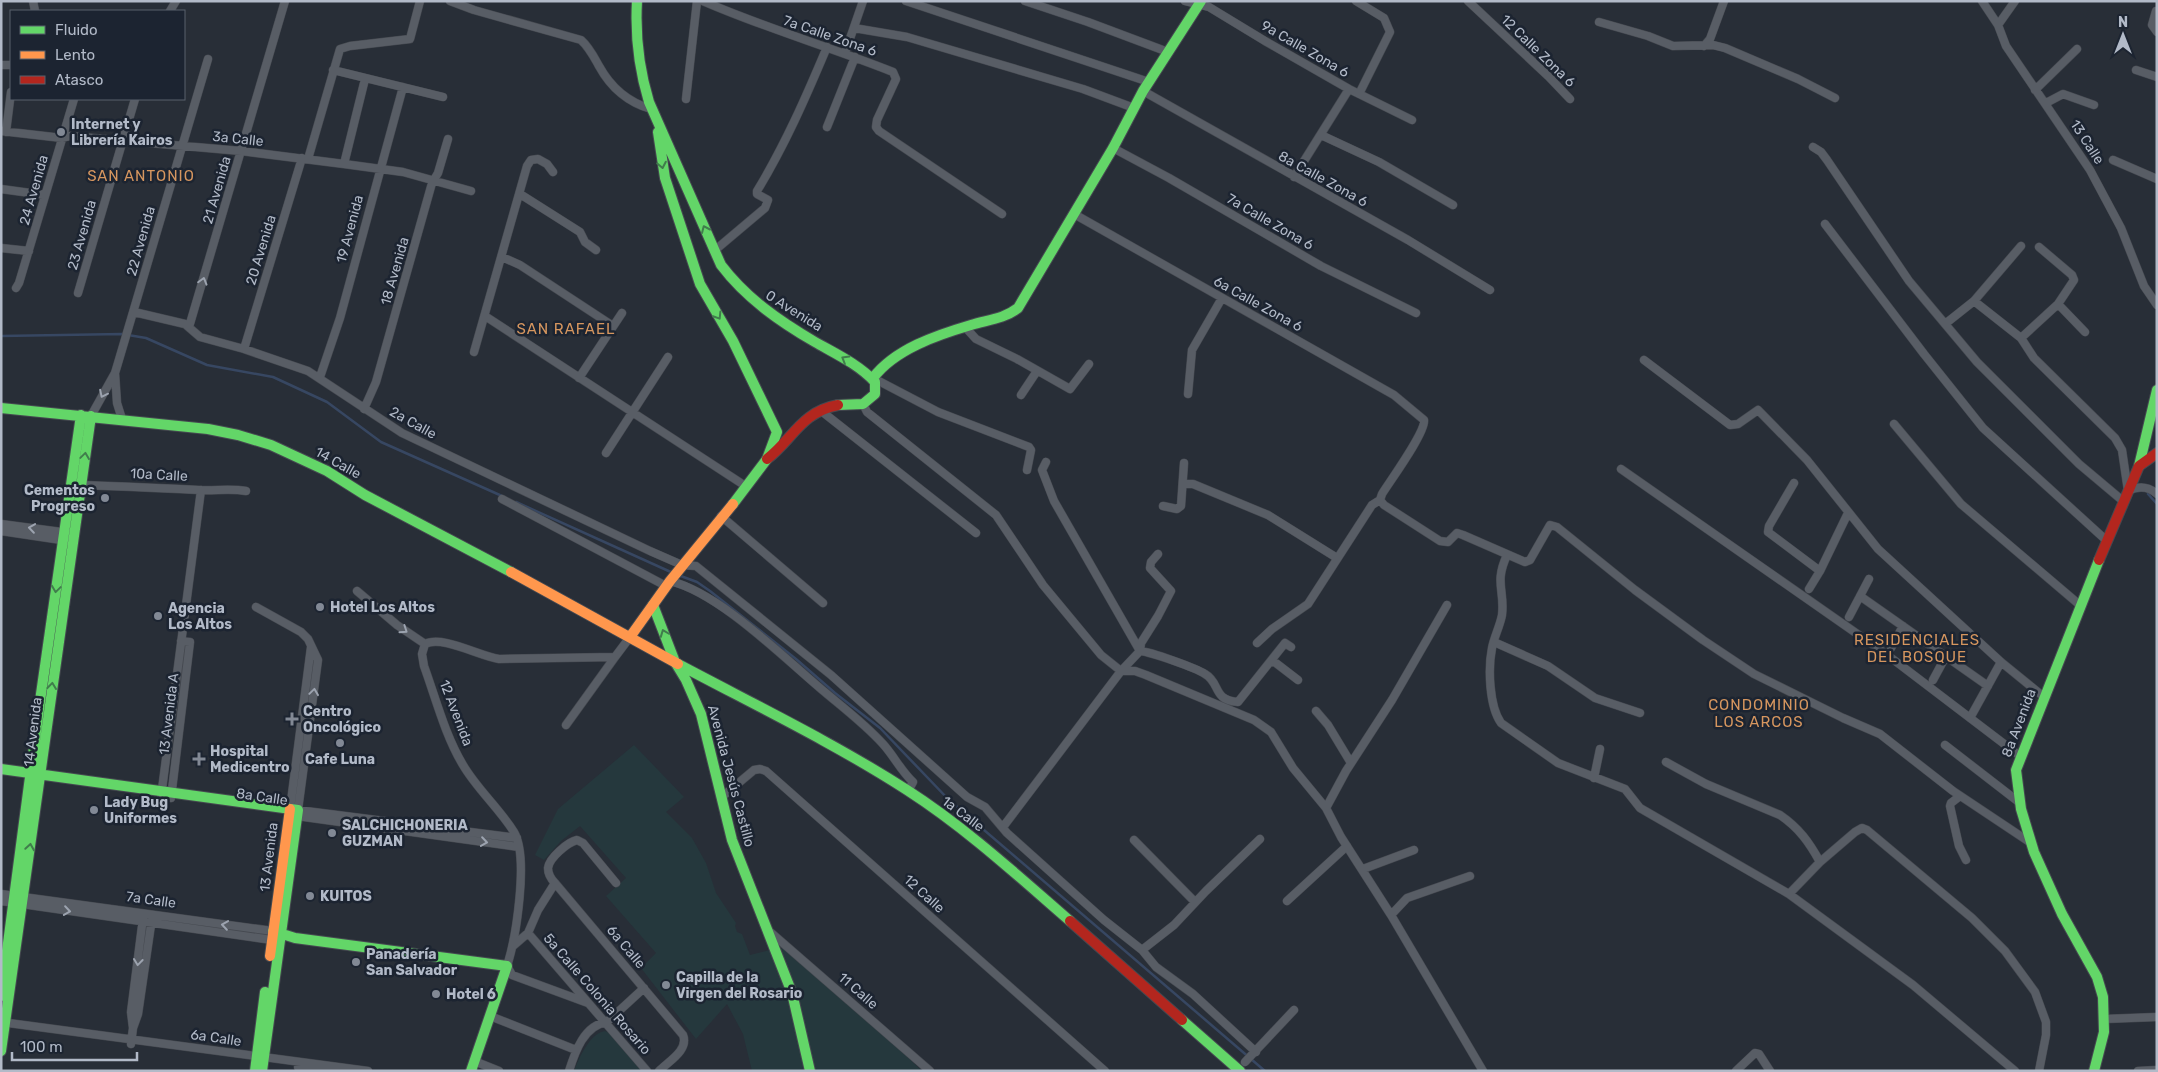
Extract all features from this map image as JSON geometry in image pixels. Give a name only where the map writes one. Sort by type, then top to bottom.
[{"type":"street","name":"21 Avenida","points":[[189,328],[286,1]]},
{"type":"street","name":"20 Avenida","points":[[244,349],[338,52],[341,48],[410,39],[420,1]]},
{"type":"street","points":[[450,1],[474,10],[581,40],[589,49],[603,73],[622,95],[652,113]]},
{"type":"street","name":"0 Avenida","points":[[638,1],[637,54],[652,113],[664,178],[698,280],[733,341],[776,427],[777,436],[767,459],[747,487],[681,566]]},
{"type":"street","points":[[686,99],[697,1]]},
{"type":"street","name":"7a Calle Zona 6","points":[[703,1],[744,19],[845,53],[896,75],[876,127],[881,133],[1002,214]]},
{"type":"street","points":[[845,53],[862,1]]},
{"type":"street","points":[[906,1],[1149,82]]},
{"type":"street","points":[[1025,1],[1097,25],[1168,52]]},
{"type":"street","name":"9a Calle Zona 6","points":[[1185,1],[1209,7],[1265,42],[1412,120]]},
{"type":"street","points":[[1356,1],[1384,18],[1390,32],[1360,94]]},
{"type":"street","name":"12 Calle Zona 6","points":[[1468,1],[1570,99]]},
{"type":"street","points":[[1704,46],[1710,39],[1724,1]]},
{"type":"street","name":"13 Calle","points":[[1982,1],[1998,26],[2006,46],[2090,170],[2121,228],[2144,286],[2157,305]]},
{"type":"street","points":[[1998,26],[2015,1]]},
{"type":"street","points":[[873,378],[879,369],[897,357],[935,338],[1014,312],[1022,302],[1113,148],[1149,82],[1199,4]]},
{"type":"street","points":[[2156,11],[2152,25],[2157,32]]},
{"type":"street","points":[[1599,22],[1648,36],[1673,46],[1725,48],[1798,79],[1835,98]]},
{"type":"street","points":[[854,28],[907,37],[1074,86],[1134,108]]},
{"type":"street","points":[[714,252],[765,208],[768,200],[756,193],[801,109],[827,47]]},
{"type":"street","points":[[2035,90],[2076,49]]},
{"type":"street","points":[[827,127],[855,57]]},
{"type":"street","name":"22 Avenida","points":[[86,416],[115,373],[208,59]]},
{"type":"street","points":[[333,70],[443,97]]},
{"type":"street","points":[[2136,70],[2157,77]]},
{"type":"street","points":[[344,164],[366,79]]},
{"type":"street","name":"19 Avenida","points":[[320,377],[340,318],[403,87]]},
{"type":"street","points":[[1294,177],[1349,88]]},
{"type":"street","name":"8a Calle Zona 6","points":[[1144,91],[1408,240],[1490,290]]},
{"type":"street","points":[[2046,103],[2063,94],[2094,105]]},
{"type":"street","points":[[4,132],[10,98]]},
{"type":"street","name":"24 Avenida","points":[[16,288],[29,251],[74,100]]},
{"type":"street","name":"23 Avenida","points":[[78,292],[134,100]]},
{"type":"street","name":"0 Avenida","points":[[652,113],[714,252],[731,280],[754,302],[864,370],[873,378]]},
{"type":"street","name":"3a Calle","points":[[4,132],[62,138],[70,136],[123,140],[305,158],[403,172],[470,191]]},
{"type":"street","points":[[1321,135],[1379,162],[1453,205]]},
{"type":"street","name":"18 Avenida","points":[[364,409],[376,382],[433,181],[438,173],[448,139]]},
{"type":"street","points":[[1813,147],[1828,160],[1909,281],[1977,362],[2079,464],[2125,496]]},
{"type":"street","name":"7a Calle Zona 6","points":[[1113,148],[1169,178],[1321,266],[1416,313]]},
{"type":"street","points":[[474,352],[527,166],[531,160],[540,160],[547,164],[553,172]]},
{"type":"street","points":[[2113,160],[2157,179]]},
{"type":"street","points":[[1,189],[46,195]]},
{"type":"street","points":[[520,194],[580,232],[585,242],[596,250]]},
{"type":"street","name":"6a Calle Zona 6","points":[[1074,214],[1394,395],[1420,416],[1424,422],[1417,440],[1380,500]]},
{"type":"street","points":[[1826,224],[1924,354],[1983,428],[2107,541]]},
{"type":"street","points":[[1945,324],[1974,301],[2021,246]]},
{"type":"street","points":[[2021,338],[2058,304],[2072,285],[2074,278],[2039,247]]},
{"type":"street","points":[[1,248],[29,251]]},
{"type":"street","points":[[502,257],[520,265],[613,326]]},
{"type":"street","points":[[1188,394],[1192,350],[1222,298]]},
{"type":"street","points":[[1974,301],[2021,338],[2041,365],[2115,438],[2122,450],[2125,496]]},
{"type":"street","points":[[2058,304],[2085,332]]},
{"type":"street","points":[[579,378],[622,313]]},
{"type":"street","name":"2a Calle","points":[[133,316],[185,324],[200,337],[244,349],[320,377],[364,409],[402,433],[523,489],[681,566],[696,566],[802,651],[892,728],[967,797],[985,807],[1007,833],[1104,920],[1142,950],[1156,967],[1198,998],[1254,1054]]},
{"type":"street","points":[[485,316],[747,487]]},
{"type":"street","points":[[965,327],[976,339],[1070,389],[1089,364]]},
{"type":"street","points":[[606,453],[668,357]]},
{"type":"street","points":[[1644,360],[1730,425],[1738,424],[1758,410],[1807,460],[1878,549],[2001,662],[2044,697]]},
{"type":"street","points":[[1021,396],[1037,371]]},
{"type":"street","name":"22 Avenida","points":[[115,373],[117,403],[122,420]]},
{"type":"street","points":[[873,378],[876,386],[875,394],[872,399],[863,404],[873,417],[996,515],[1046,589],[1100,655],[1121,671],[1139,673],[1261,724],[1271,732],[1293,768],[1326,808],[1347,846],[1391,915],[1484,1071]]},
{"type":"street","points":[[873,378],[938,412],[1029,447],[1031,450],[1027,470]]},
{"type":"street","name":"8a Avenida","points":[[2094,1071],[2104,1030],[2105,1006],[2096,976],[2051,894],[2031,842],[2016,781],[2020,756],[2125,496],[2139,466],[2157,390]]},
{"type":"street","name":"0 Avenida","points":[[767,459],[778,450],[806,418],[820,410],[842,405],[863,404]]},
{"type":"street","name":"14 Calle","points":[[1,408],[208,429],[256,440],[285,451],[340,478],[365,495],[630,637]]},
{"type":"street","points":[[820,410],[976,533]]},
{"type":"street","name":"14 Avenida","points":[[1,1051],[18,900],[68,537],[70,485],[86,416]]},
{"type":"street","name":"14 Avenida","points":[[68,537],[81,485],[86,416]]},
{"type":"street","points":[[1894,424],[1961,504],[2081,606]]},
{"type":"street","points":[[2139,466],[2157,453]]},
{"type":"street","points":[[1046,462],[1042,470],[1054,501],[1140,651],[1204,673],[1213,681],[1218,694],[1237,702],[1241,701],[1285,643],[1290,647]]},
{"type":"street","points":[[1164,506],[1179,508],[1182,500],[1184,463]]},
{"type":"street","points":[[1621,469],[1886,654],[2020,756]]},
{"type":"street","points":[[1794,483],[1769,526],[1768,532],[1820,570]]},
{"type":"street","points":[[1183,484],[1194,484],[1268,515],[1337,558]]},
{"type":"street","name":"10a Calle","points":[[70,485],[173,487],[201,490],[227,489],[246,492]]},
{"type":"street","points":[[2125,496],[2135,487],[2144,487],[2157,494]]},
{"type":"street","name":"13 Avenida A","points":[[166,795],[190,642],[181,641],[201,490]]},
{"type":"street","points":[[502,499],[669,582],[694,589],[720,606],[774,648],[884,745],[904,773],[913,782],[908,791]]},
{"type":"street","points":[[1257,643],[1272,629],[1305,606],[1372,505],[1380,500],[1384,505],[1440,541],[1448,542],[1457,533],[1522,562],[1528,561],[1550,525],[1557,526],[1629,585],[1710,645],[1754,674],[1880,734],[1960,796],[2031,842]]},
{"type":"street","points":[[1809,589],[1848,513]]},
{"type":"street","points":[[721,516],[823,603]]},
{"type":"street","points":[[1,524],[68,537]]},
{"type":"street","points":[[1,531],[68,537]]},
{"type":"street","points":[[1002,827],[1121,671],[1140,651],[1141,644],[1170,591],[1150,568],[1149,564],[1158,554]]},
{"type":"street","points":[[1507,555],[1500,577],[1502,613],[1494,642],[1491,683],[1496,714],[1501,723],[1546,756],[1594,778],[1625,789],[1640,808],[1789,894],[1913,985],[2015,1071]]},
{"type":"street","points":[[566,725],[681,566]]},
{"type":"street","points":[[1849,617],[1869,580]]},
{"type":"street","points":[[357,592],[397,625],[425,644],[442,642],[486,657],[499,659],[615,657]]},
{"type":"street","points":[[1860,596],[1988,686]]},
{"type":"street","name":"Avenida Jesús Castillo","points":[[653,605],[675,662],[698,705],[736,850],[769,930],[796,1006],[810,1071]]},
{"type":"street","points":[[1326,808],[1351,762],[1392,700],[1448,605]]},
{"type":"street","points":[[256,607],[295,628],[308,639],[311,647]]},
{"type":"street","points":[[1891,648],[1903,626]]},
{"type":"street","name":"1a Calle","points":[[630,637],[834,747],[908,791],[991,852],[1242,1066]]},
{"type":"street","points":[[1494,642],[1548,666],[1595,698],[1640,713]]},
{"type":"street","name":"12 Avenida","points":[[425,644],[422,654],[424,666],[454,748],[468,773],[517,838],[519,846],[518,913],[513,946],[472,1066]]},
{"type":"street","name":"13 Avenida","points":[[293,812],[318,661],[311,647]]},
{"type":"street","name":"13 Avenida","points":[[259,1063],[293,812],[311,647]]},
{"type":"street","points":[[1932,680],[1946,656]]},
{"type":"street","points":[[1272,660],[1298,680]]},
{"type":"street","points":[[1970,718],[2001,662]]},
{"type":"street","points":[[1316,711],[1328,725],[1351,762]]},
{"type":"street","points":[[1945,745],[2020,803]]},
{"type":"street","points":[[1594,778],[1600,749]]},
{"type":"street","points":[[1666,762],[1706,784],[1780,815],[1791,822],[1804,834],[1820,862]]},
{"type":"street","name":"8a Calle","points":[[1,769],[36,777],[293,812],[519,846]]},
{"type":"street","name":"12 Calle","points":[[723,796],[754,770],[766,771],[1105,1071]]},
{"type":"street","name":"8a Calle","points":[[1,776],[36,777]]},
{"type":"street","points":[[1960,796],[1950,803],[1950,806],[1959,846],[1966,860]]},
{"type":"street","name":"8a Calle","points":[[293,812],[517,838]]},
{"type":"street","points":[[1789,894],[1820,862],[1862,828],[1868,830],[1972,918],[2005,951],[2035,992],[2046,1022],[2046,1035],[2039,1071]]},
{"type":"street","points":[[1142,950],[1171,928],[1260,839]]},
{"type":"street","name":"6a Calle","points":[[616,883],[583,843],[577,840],[571,842],[551,861],[548,867],[550,878],[680,1032],[685,1044],[659,1071]]},
{"type":"street","points":[[1134,840],[1195,902]]},
{"type":"street","points":[[1287,901],[1347,846]]},
{"type":"street","points":[[1362,869],[1414,850]]},
{"type":"street","points":[[1391,915],[1407,898],[1470,876]]},
{"type":"street","points":[[513,946],[528,933],[538,910],[555,883]]},
{"type":"street","name":"7a Calle","points":[[1,894],[18,900]]},
{"type":"street","name":"14 Avenida","points":[[1,996],[18,900]]},
{"type":"street","name":"7a Calle","points":[[1,901],[18,900],[507,966]]},
{"type":"street","points":[[132,1042],[131,1012],[147,918]]},
{"type":"street","name":"11 Calle","points":[[769,930],[930,1071]]},
{"type":"street","name":"5a Calle Colonia Rosario","points":[[528,933],[648,1071]]},
{"type":"street","points":[[507,966],[512,974],[588,1003]]},
{"type":"street","points":[[569,1071],[576,1050],[591,1028],[600,1023],[607,1022],[644,988]]},
{"type":"street","points":[[1242,1066],[1294,1010]]},
{"type":"street","points":[[490,1016],[576,1050]]},
{"type":"street","points":[[2104,1019],[2157,1017]]},
{"type":"street","name":"6a Calle","points":[[3,1025],[132,1042],[259,1063],[326,1071]]},
{"type":"street","points":[[1736,1071],[1755,1053],[1759,1054],[1770,1071]]},
{"type":"street","name":"6a Calle","points":[[259,1063],[368,1071]]},
{"type":"street","points":[[472,1066],[499,1071]]},
{"type":"street","points":[[2138,1071],[2157,1070]]},
{"type":"green space","points":[[634,745],[684,797],[666,812],[692,838],[706,863],[716,893],[736,923],[737,932],[742,934],[750,955],[781,947],[876,1027],[922,1071],[752,1071],[743,1034],[727,1004],[696,1039],[641,968],[656,953],[606,896],[626,878],[580,826],[561,841],[544,860],[535,855],[558,809]]},
{"type":"green space","points":[[605,1031],[609,1033],[642,1071],[574,1071],[590,1041]]},
{"type":"waterway","points":[[1,336],[122,334],[146,338],[207,365],[273,377],[327,402],[381,442],[502,496]]},
{"type":"waterway","points":[[2148,494],[2157,504]]},
{"type":"waterway","points":[[516,502],[673,573]]},
{"type":"waterway","points":[[678,575],[697,582],[710,591],[880,728],[949,800],[1265,1071]]},
{"type":"traffic: fast","points":[[637,1],[638,52],[649,102],[721,265],[741,288],[764,308],[802,334],[839,355],[875,382],[875,394],[863,404],[838,405]]},
{"type":"traffic: fast","points":[[873,378],[893,359],[918,344],[958,329],[1001,317],[1018,308],[1113,148],[1143,91],[1201,1]]},
{"type":"traffic: fast","points":[[658,132],[665,178],[700,284],[733,341],[777,432],[767,459],[733,504]]},
{"type":"traffic: fast","points":[[2139,466],[2157,390]]},
{"type":"traffic: fast","points":[[1,408],[208,429],[238,435],[271,445],[327,471],[365,495],[511,572]]},
{"type":"traffic: fast","points":[[1,996],[41,694],[81,415]]},
{"type":"traffic: fast","points":[[1,1051],[91,416]]},
{"type":"traffic: fast","points":[[2094,1071],[2104,1032],[2103,997],[2097,977],[2062,914],[2034,852],[2021,809],[2016,770],[2099,560]]},
{"type":"traffic: fast","points":[[653,605],[675,662],[686,680],[701,714],[732,840],[792,993],[810,1071]]},
{"type":"traffic: fast","points":[[678,664],[823,740],[907,790],[971,836],[1070,921]]},
{"type":"traffic: fast","points":[[1,769],[298,810],[262,1071]]},
{"type":"traffic: fast","points":[[273,931],[295,938],[507,966],[471,1071]]},
{"type":"traffic: fast","points":[[255,1071],[265,992]]},
{"type":"traffic: fast","points":[[1182,1020],[1240,1071]]},
{"type":"traffic: slow","points":[[630,637],[670,581],[733,504]]},
{"type":"traffic: slow","points":[[511,572],[678,664]]},
{"type":"traffic: slow","points":[[270,956],[290,809]]},
{"type":"traffic: jam","points":[[767,459],[806,420],[825,409],[838,405]]},
{"type":"traffic: jam","points":[[2099,560],[2139,466],[2157,453]]},
{"type":"traffic: jam","points":[[1070,921],[1182,1020]]},
{"type":"place","name":"Internet y Librería Kairos","points":[[61,132]]},
{"type":"place","name":"Cementos Progreso","points":[[105,498]]},
{"type":"place","name":"Hotel Los Altos","points":[[320,607]]},
{"type":"place","name":"Agencia Los Altos","points":[[158,616]]},
{"type":"place","name":"Centro Oncológico","points":[[292,719]]},
{"type":"place","name":"Cafe Luna","points":[[340,743]]},
{"type":"place","name":"Hospital Medicentro","points":[[199,759]]},
{"type":"place","name":"Lady Bug Uniformes","points":[[94,810]]},
{"type":"place","name":"SALCHICHONERIA GUZMAN","points":[[332,833]]},
{"type":"place","name":"KUITOS","points":[[310,896]]},
{"type":"place","name":"Panadería San Salvador","points":[[356,962]]},
{"type":"place","name":"Capilla de la Virgen del Rosario","points":[[666,985]]},
{"type":"place","name":"Hotel 6","points":[[436,994]]},
{"type":"district","name":"SAN ANTONIO","points":[[141,176]]},
{"type":"district","name":"SAN RAFAEL","points":[[566,329]]},
{"type":"district","name":"RESIDENCIALES DEL BOSQUE","points":[[1917,648]]},
{"type":"district","name":"CONDOMINIO LOS ARCOS","points":[[1759,714]]}]
